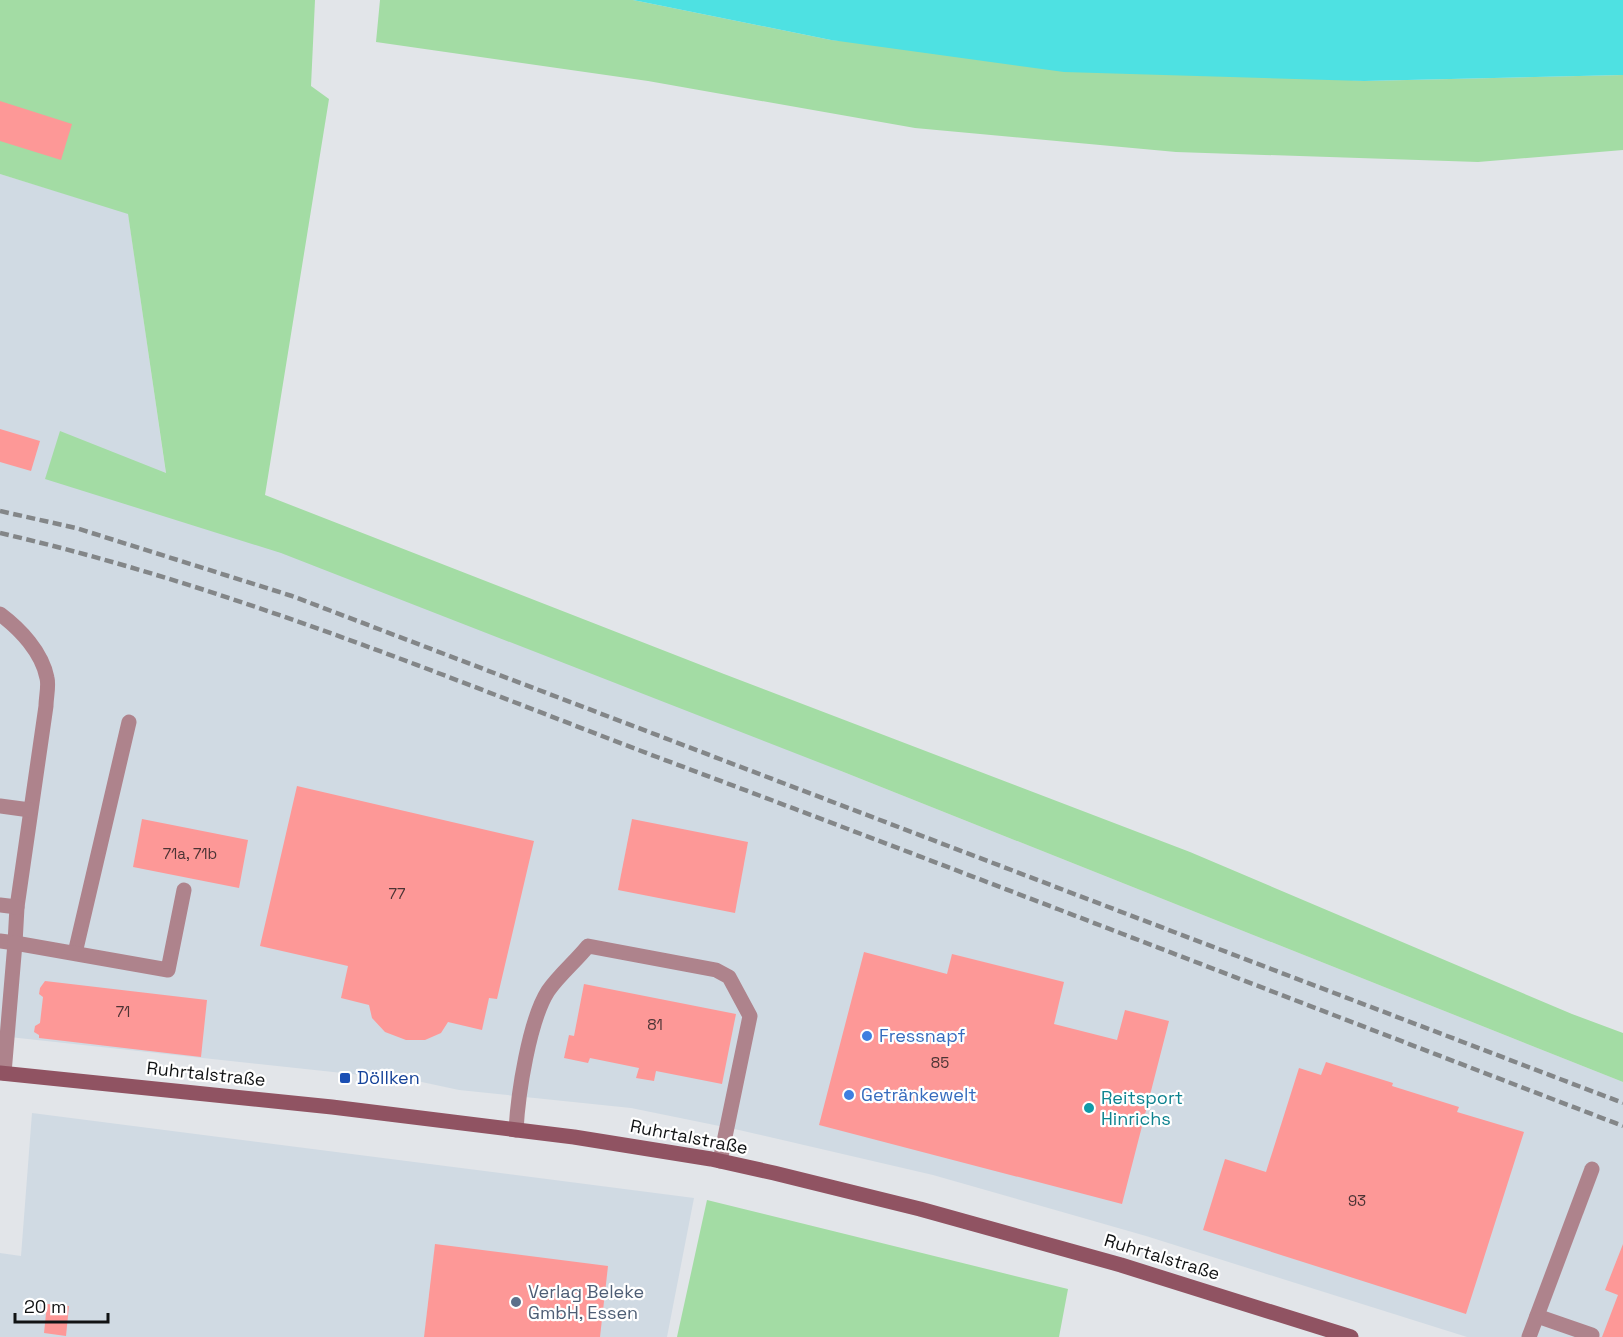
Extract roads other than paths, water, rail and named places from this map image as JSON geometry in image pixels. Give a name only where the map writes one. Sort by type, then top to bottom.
[{"type":"main road","name":"Ruhrtalstraße","points":[[2,1073],[332,1107],[644,1147],[720,1161],[910,1207],[1109,1262],[1352,1337]]},
{"type":"lane","points":[[0,614],[22,633],[36,652],[47,678],[46,706],[16,907],[7,942],[2,1073]]},
{"type":"lane","points":[[75,953],[129,722]]},
{"type":"lane","points":[[0,806],[30,810]]},
{"type":"lane","points":[[7,942],[168,970],[184,890]]},
{"type":"lane","points":[[0,905],[16,907]]},
{"type":"lane","points":[[516,1130],[517,1102],[535,1018],[548,991],[588,946],[716,970],[729,977],[750,1016],[720,1161]]},
{"type":"lane","points":[[1529,1337],[1592,1169]]},
{"type":"lane","points":[[1537,1316],[1593,1335]]},
{"type":"water","points":[[633,0],[1623,0],[1623,75],[1364,81],[1064,72],[831,40]]},
{"type":"railway","points":[[0,511],[76,528],[292,596],[1623,1103]]},
{"type":"railway","points":[[0,533],[168,578],[332,634],[899,848],[1623,1126]]},
{"type":"place","name":"Fressnapf","points":[[867,1036]]},
{"type":"place","name":"Döllken","points":[[345,1078]]},
{"type":"place","name":"Getränkewelt","points":[[849,1095]]},
{"type":"place","name":"Reitsport Hinrichs","points":[[1089,1108]]},
{"type":"place","name":"Verlag Beleke GmbH, Essen","points":[[516,1302]]}]
